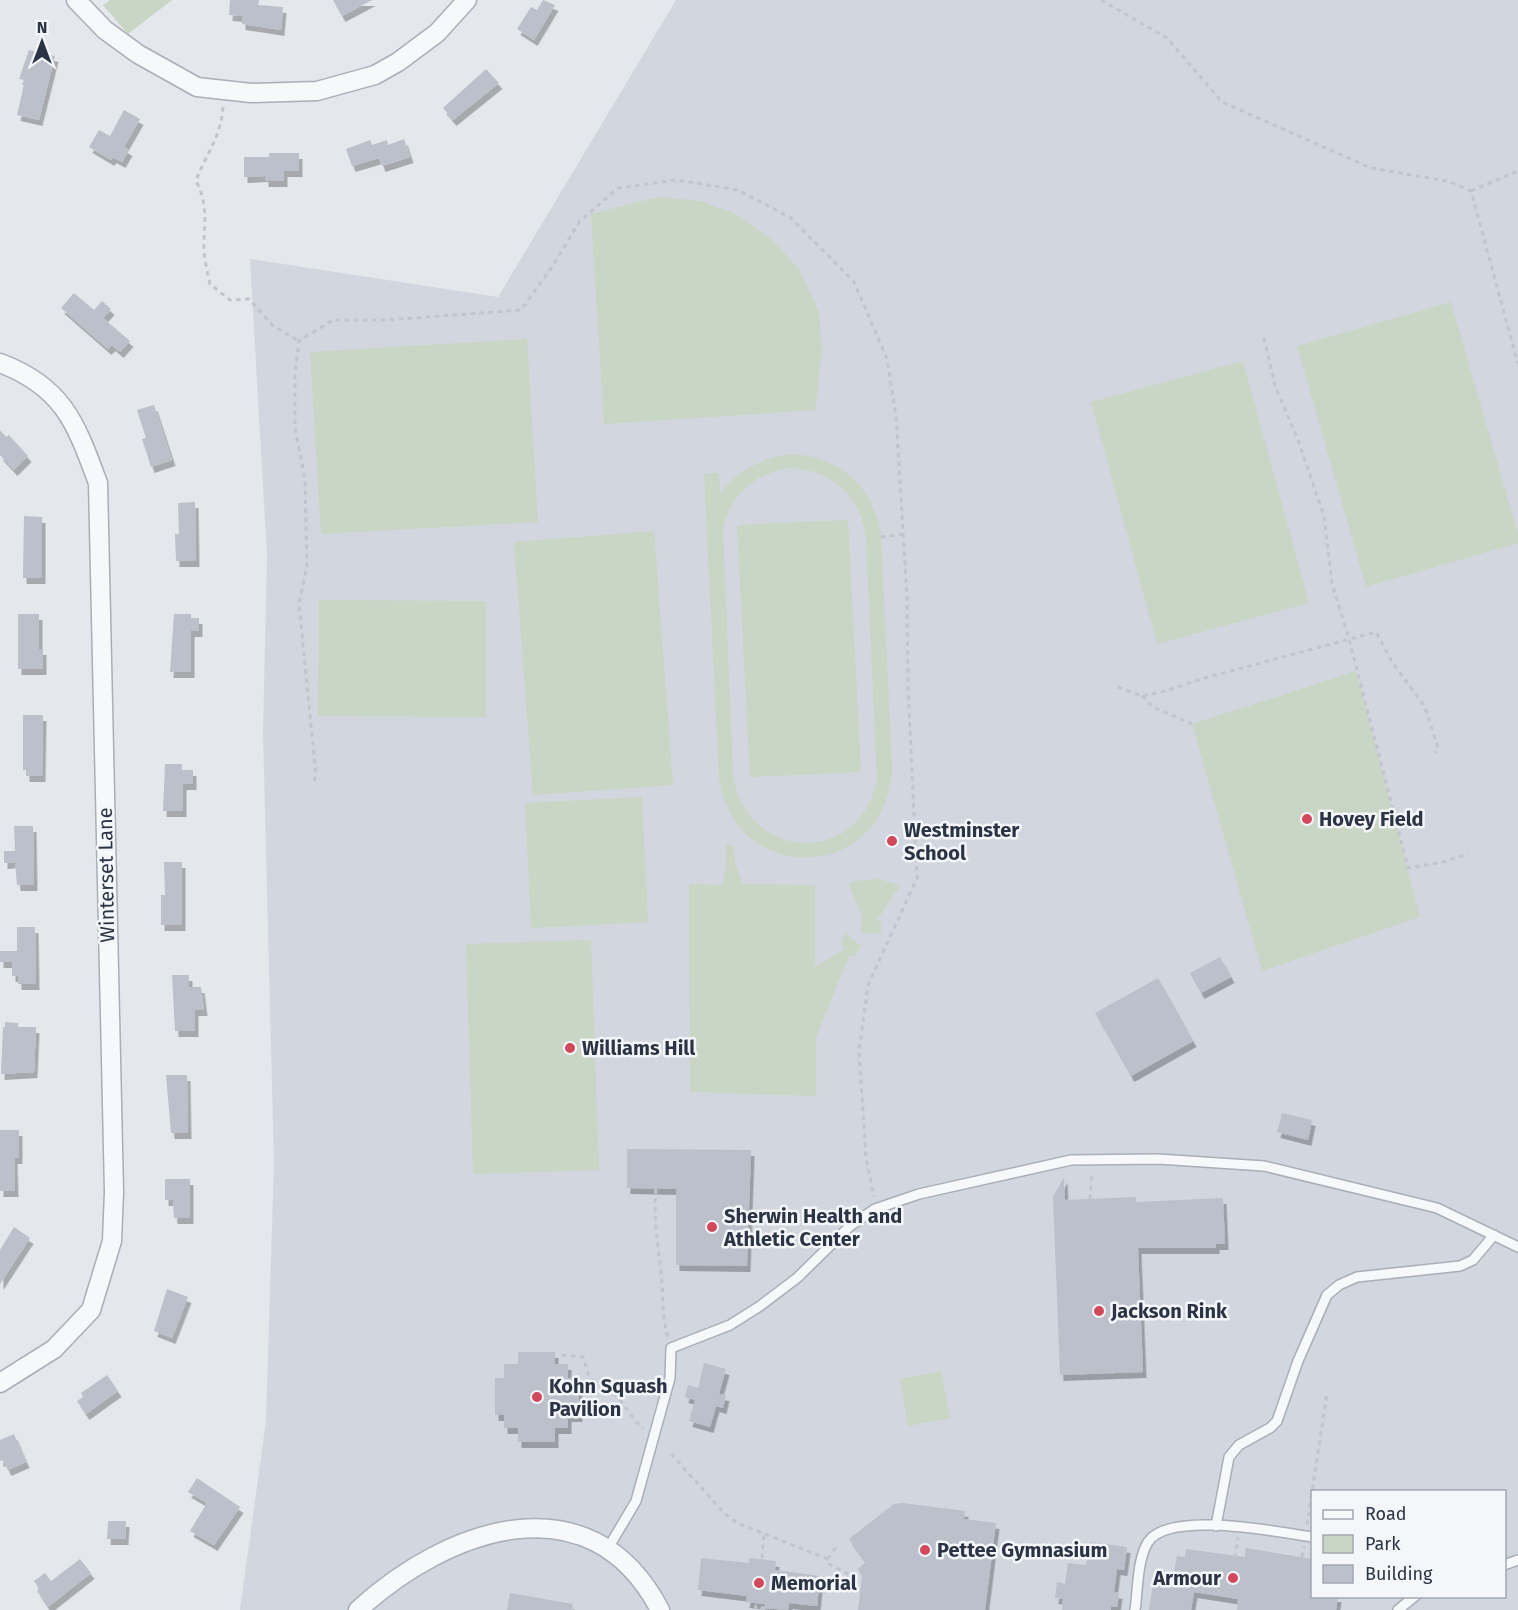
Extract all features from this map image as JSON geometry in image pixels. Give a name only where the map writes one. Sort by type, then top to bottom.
[{"type":"street","points":[[76,0],[105,30],[138,54],[197,87],[251,93],[317,91],[375,75],[398,62],[437,33],[467,0]]},
{"type":"street","name":"Winterset Lane","points":[[0,363],[23,372],[57,399],[77,426],[98,483],[114,1192],[112,1241],[91,1310],[54,1349],[0,1383]]},
{"type":"street","points":[[358,1610],[390,1582],[420,1561],[469,1539],[497,1530],[549,1529],[587,1540],[607,1550],[630,1568],[660,1610]]},
{"type":"lane","points":[[607,1550],[634,1506],[670,1378],[671,1348],[730,1325],[797,1278],[850,1226],[878,1208],[919,1194],[994,1176],[1091,1158],[1158,1159],[1264,1166],[1437,1208],[1518,1247]]},
{"type":"lane","points":[[1216,1526],[1229,1457],[1235,1448],[1270,1428],[1280,1417],[1298,1361],[1329,1292],[1345,1281],[1357,1277],[1460,1266],[1473,1260],[1494,1235]]},
{"type":"lane","points":[[1135,1610],[1143,1556],[1153,1536],[1164,1528],[1216,1526],[1309,1536]]},
{"type":"lane","points":[[1398,1610],[1413,1598]]},
{"type":"path","points":[[1101,0],[1167,38],[1222,102],[1371,168],[1447,181],[1471,191],[1518,171]]},
{"type":"path","points":[[223,90],[217,140],[203,163],[196,181],[204,196],[206,227],[204,242],[210,284],[230,300],[249,299],[273,326],[299,341]]},
{"type":"path","points":[[299,341],[333,320],[386,320],[521,310],[550,270],[580,221],[618,188],[677,180],[738,190],[791,218],[854,282],[887,359],[896,416],[917,879],[868,985],[859,1051],[866,1158],[878,1208]]},
{"type":"path","points":[[1471,191],[1518,364]]},
{"type":"path","points":[[1264,338],[1275,386],[1298,440],[1324,516],[1332,584],[1349,639],[1408,868],[1443,862],[1468,854]]},
{"type":"path","points":[[299,341],[295,373],[295,427],[305,480],[307,566],[299,604],[314,781]]},
{"type":"path","points":[[881,537],[903,534]]},
{"type":"path","points":[[1142,696],[1376,632],[1392,662],[1425,707],[1438,748],[1435,753]]},
{"type":"path","points":[[1118,687],[1142,696],[1154,707],[1192,724]]},
{"type":"path","points":[[1090,1199],[1091,1158]]},
{"type":"path","points":[[656,1189],[654,1217],[661,1274],[661,1313],[671,1348]]},
{"type":"path","points":[[561,1355],[582,1357],[590,1378],[607,1386],[623,1401],[632,1418],[653,1439]]},
{"type":"path","points":[[1314,1490],[1326,1393]]},
{"type":"path","points":[[671,1454],[725,1514],[744,1526],[828,1558]]},
{"type":"path","points":[[1309,1536],[1311,1519]]},
{"type":"path","points":[[762,1558],[764,1534]]},
{"type":"path","points":[[1235,1558],[1238,1536]]},
{"type":"path","points":[[1294,1543],[1304,1544],[1302,1557]]},
{"type":"path","points":[[838,1544],[828,1558],[829,1564],[850,1575]]},
{"type":"path","points":[[756,1610],[756,1606],[770,1610]]},
{"type":"shaded area","name":"Westminster School","points":[[676,0],[1518,0],[1518,1610],[240,1610],[266,1421],[274,1163],[263,733],[267,555],[250,259],[498,297]]},
{"type":"green space","points":[[110,0],[172,0],[128,34],[103,5]]},
{"type":"green space","points":[[658,197],[700,201],[736,214],[772,240],[799,269],[819,312],[822,351],[815,410],[604,424],[591,214]]},
{"type":"green space","points":[[1451,302],[1518,534],[1518,543],[1366,587],[1297,346]]},
{"type":"green space","points":[[527,339],[538,522],[321,534],[310,352]]},
{"type":"green space","points":[[1243,361],[1309,603],[1157,644],[1091,402]]},
{"type":"green space","points":[[790,454],[824,461],[839,468],[852,478],[863,489],[871,503],[881,537],[892,766],[885,804],[866,832],[841,850],[811,857],[780,854],[752,840],[731,814],[719,777],[704,474],[719,473],[720,494],[734,478],[751,466]],"holes":[[[790,468],[819,474],[842,488],[858,509],[863,522],[866,537],[877,779],[867,808],[850,828],[828,840],[804,843],[780,838],[759,825],[742,804],[733,775],[723,529],[732,505],[746,487],[777,471]]]},
{"type":"green space","points":[[848,520],[861,772],[750,777],[737,525]]},
{"type":"green space","points":[[654,531],[673,785],[533,795],[514,542]]},
{"type":"green space","points":[[319,600],[486,601],[486,717],[318,716]]},
{"type":"green space","name":"Hovey Field","points":[[1356,671],[1420,917],[1262,971],[1192,724]]},
{"type":"green space","points":[[642,797],[648,922],[531,928],[525,803]]},
{"type":"green space","points":[[726,845],[733,845],[735,864],[743,884],[815,885],[815,967],[845,949],[841,942],[845,933],[861,946],[855,956],[849,956],[816,1037],[816,1096],[690,1092],[689,884],[722,885],[726,867]]},
{"type":"green space","points":[[880,879],[900,886],[877,920],[881,923],[881,933],[861,933],[862,916],[849,884],[856,881]]},
{"type":"green space","points":[[591,940],[599,1170],[473,1174],[466,944]]},
{"type":"green space","points":[[941,1371],[950,1418],[908,1426],[900,1379]]},
{"type":"building","points":[[230,0],[259,0],[258,5],[283,7],[281,30],[242,24],[242,16],[229,15]]},
{"type":"building","points":[[333,0],[372,0],[342,16]]},
{"type":"building","points":[[543,0],[555,5],[534,40],[517,29],[531,7],[537,10]]},
{"type":"building","points":[[29,50],[55,56],[39,120],[17,115],[25,80],[19,79]]},
{"type":"building","points":[[486,69],[499,83],[453,120],[443,108]]},
{"type":"building","points":[[124,110],[140,119],[124,147],[129,150],[122,162],[113,157],[111,160],[89,147],[99,130],[110,136]]},
{"type":"building","points":[[404,139],[410,157],[382,166],[379,158],[352,166],[346,149],[370,140],[372,145],[387,140],[388,145]]},
{"type":"building","points":[[269,153],[299,153],[299,171],[284,171],[284,181],[265,181],[265,176],[244,177],[244,157],[269,157]]},
{"type":"building","points":[[74,293],[94,310],[102,301],[111,309],[103,318],[130,341],[120,352],[112,345],[108,349],[61,308]]},
{"type":"building","points":[[154,405],[172,460],[151,467],[142,439],[146,438],[137,410]]},
{"type":"building","points":[[0,430],[6,437],[9,435],[28,456],[14,470],[0,455]]},
{"type":"building","points":[[195,502],[196,561],[176,561],[175,534],[179,534],[178,503]]},
{"type":"building","points":[[24,516],[42,517],[42,578],[23,578]]},
{"type":"building","points":[[18,614],[39,614],[39,649],[43,649],[43,669],[18,669]]},
{"type":"building","points":[[174,614],[191,614],[191,618],[199,618],[199,631],[191,631],[191,672],[170,672]]},
{"type":"building","points":[[23,715],[43,715],[42,776],[26,776],[26,770],[23,770]]},
{"type":"building","points":[[165,764],[182,764],[182,770],[193,770],[193,784],[183,784],[183,811],[163,811]]},
{"type":"building","points":[[14,826],[33,826],[34,885],[17,885],[15,862],[4,863],[4,851],[15,851]]},
{"type":"building","points":[[164,862],[182,862],[182,925],[161,925],[161,895],[165,895]]},
{"type":"building","points":[[17,927],[35,927],[36,984],[18,984],[18,976],[12,976],[12,962],[0,962],[0,951],[17,951]]},
{"type":"building","points":[[1220,957],[1231,977],[1201,993],[1190,973]]},
{"type":"building","points":[[172,975],[189,975],[189,987],[201,987],[204,1010],[195,1010],[195,1031],[175,1031]]},
{"type":"building","points":[[1158,978],[1193,1041],[1131,1076],[1095,1013]]},
{"type":"building","points":[[5,1022],[18,1023],[18,1027],[36,1027],[34,1072],[1,1074]]},
{"type":"building","points":[[166,1075],[187,1075],[188,1133],[171,1133]]},
{"type":"building","points":[[1282,1113],[1312,1120],[1308,1140],[1277,1132]]},
{"type":"building","points":[[0,1130],[19,1130],[19,1158],[14,1158],[15,1191],[0,1191]]},
{"type":"building","name":"Sherwin Health and Athletic Center","points":[[627,1149],[751,1150],[747,1266],[676,1265],[676,1189],[627,1188]]},
{"type":"building","name":"Jackson Rink","points":[[1064,1177],[1065,1200],[1136,1197],[1136,1202],[1223,1198],[1225,1244],[1216,1244],[1216,1248],[1138,1248],[1143,1372],[1060,1375],[1053,1197]]},
{"type":"building","points":[[165,1179],[190,1179],[190,1218],[174,1218],[173,1200],[165,1200]]},
{"type":"building","points":[[14,1227],[30,1238],[0,1284],[0,1250]]},
{"type":"building","points":[[167,1289],[188,1297],[172,1338],[154,1331]]},
{"type":"building","name":"Kohn Squash Pavilion","points":[[518,1352],[555,1352],[555,1364],[568,1364],[568,1378],[579,1378],[579,1416],[568,1416],[568,1428],[555,1428],[555,1442],[518,1442],[518,1428],[504,1428],[504,1415],[495,1415],[495,1378],[504,1378],[504,1364],[518,1364]]},
{"type":"building","points":[[704,1363],[726,1369],[719,1394],[726,1395],[723,1408],[716,1406],[710,1427],[689,1421],[695,1400],[685,1397],[688,1385],[698,1388]]},
{"type":"building","points":[[107,1375],[118,1391],[86,1414],[77,1401],[83,1397],[81,1393]]},
{"type":"building","points":[[14,1434],[26,1462],[8,1470],[3,1460],[0,1461],[0,1440]]},
{"type":"building","points":[[197,1478],[240,1507],[214,1545],[190,1531],[207,1503],[188,1492]]},
{"type":"building","name":"Pettee Gymnasium","points":[[903,1503],[965,1511],[964,1519],[996,1523],[985,1610],[858,1610],[862,1576],[858,1569],[866,1562],[849,1539],[894,1504]]},
{"type":"building","points":[[108,1521],[126,1521],[125,1539],[107,1539]]},
{"type":"building","points":[[1090,1542],[1127,1547],[1124,1570],[1117,1569],[1114,1592],[1119,1593],[1117,1607],[1111,1606],[1111,1610],[1062,1610],[1063,1599],[1055,1598],[1057,1582],[1065,1584],[1068,1563],[1086,1565]]},
{"type":"building","name":"Armour","points":[[1246,1548],[1311,1559],[1311,1598],[1338,1598],[1336,1610],[1237,1610],[1238,1599],[1194,1592],[1191,1610],[1149,1610],[1155,1570],[1174,1573],[1177,1556],[1185,1557],[1186,1549],[1245,1557]]},
{"type":"building","name":"Memorial","points":[[701,1558],[749,1563],[750,1558],[776,1561],[775,1570],[820,1576],[817,1606],[789,1603],[788,1610],[764,1608],[765,1604],[746,1602],[747,1596],[698,1590]]},
{"type":"building","points":[[80,1559],[91,1573],[48,1607],[37,1591],[39,1588],[34,1581],[45,1573],[51,1581]]},
{"type":"building","points":[[510,1593],[573,1604],[572,1610],[507,1610]]},
{"type":"place","name":"Hovey Field","points":[[1307,819]]},
{"type":"place","name":"Westminster School","points":[[892,841]]},
{"type":"place","name":"Williams Hill","points":[[570,1048]]},
{"type":"place","name":"Sherwin Health and Athletic Center","points":[[712,1227]]},
{"type":"place","name":"Jackson Rink","points":[[1099,1311]]},
{"type":"place","name":"Kohn Squash Pavilion","points":[[537,1397]]},
{"type":"place","name":"Pettee Gymnasium","points":[[925,1550]]},
{"type":"place","name":"Armour","points":[[1233,1578]]},
{"type":"place","name":"Memorial","points":[[759,1583]]}]
